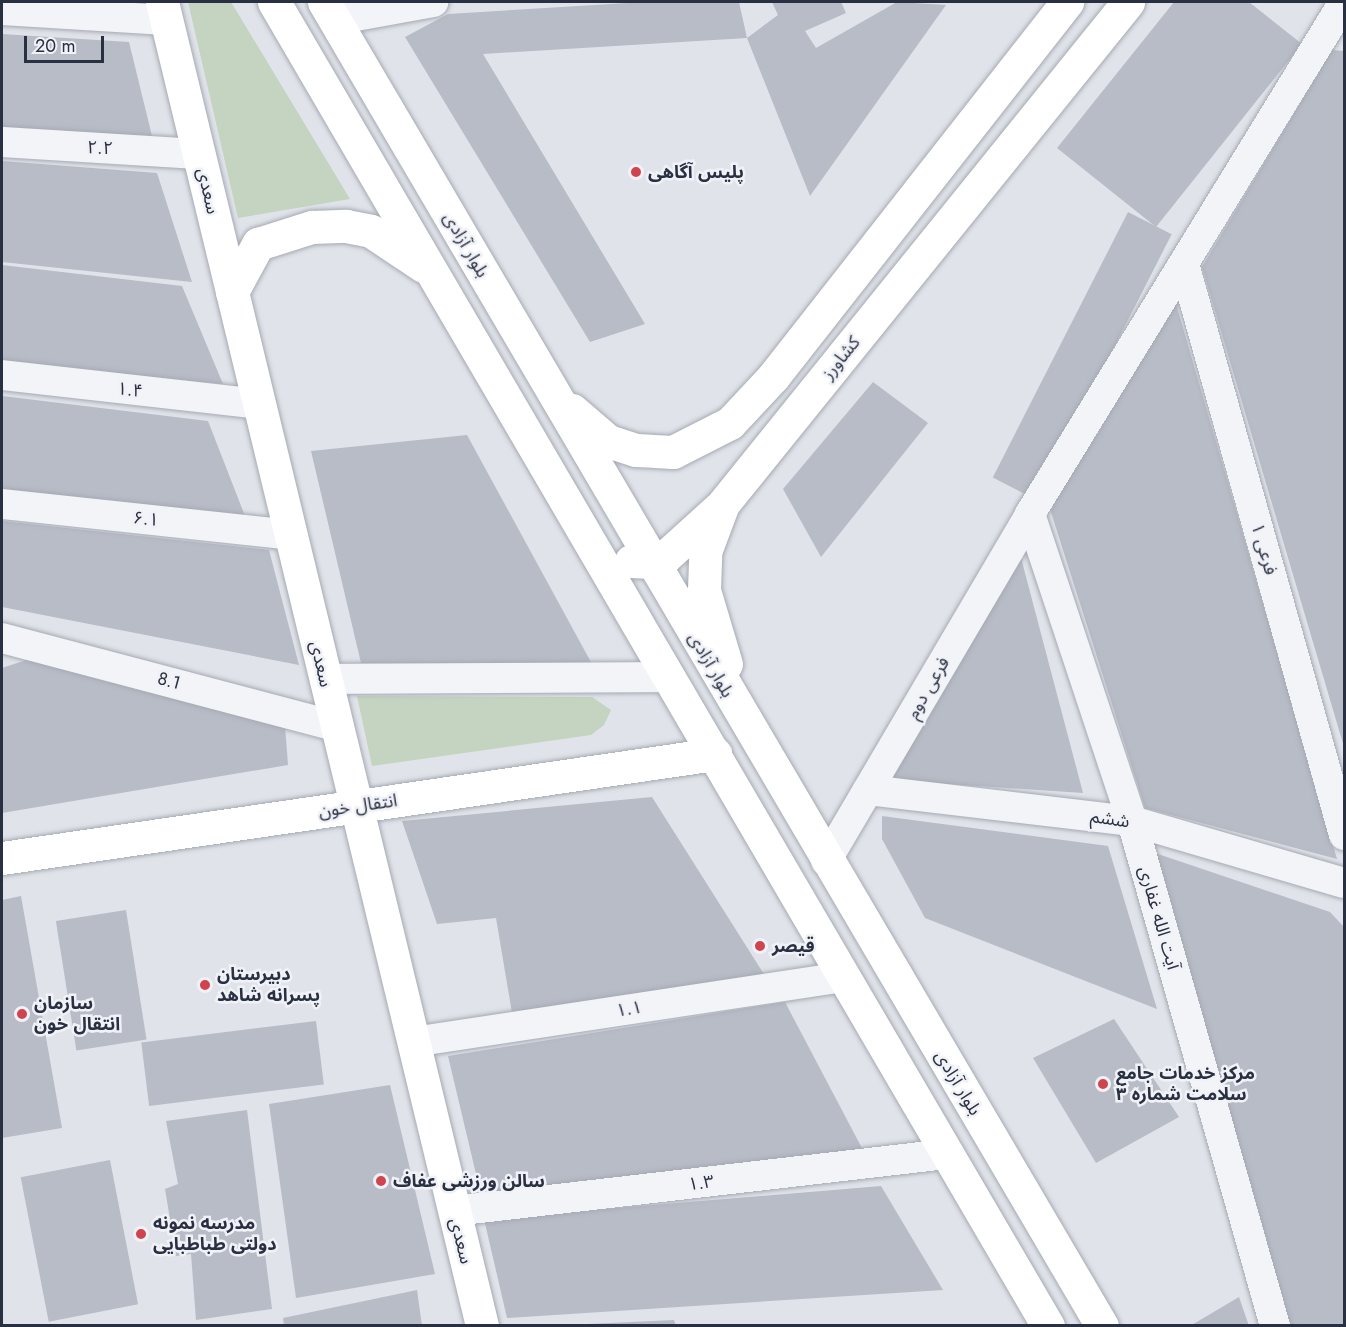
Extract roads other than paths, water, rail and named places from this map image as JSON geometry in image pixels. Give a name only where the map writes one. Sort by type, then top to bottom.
[{"type":"main road","points":[[274,2],[1048,1326]]},
{"type":"main road","points":[[541,374],[587,426],[608,441],[636,450],[673,452],[730,423],[773,377],[1067,2]]},
{"type":"main road","name":"کشاورز","points":[[767,760],[721,651],[704,590],[705,552],[723,504],[1128,2]]},
{"type":"main road","name":"سعدی","points":[[164,11],[482,1326]]},
{"type":"main road","name":"بلوار آزادی","points":[[329,11],[826,861],[1102,1326]]},
{"type":"main road","points":[[1023,57],[1060,87]]},
{"type":"main road","points":[[232,292],[258,243],[312,227],[346,225],[371,231],[434,275]]},
{"type":"main road","points":[[773,377],[805,403]]},
{"type":"main road","points":[[547,467],[567,478],[614,553],[652,562],[665,557],[723,504]]},
{"type":"main road","name":"انتقال خون","points":[[2,858],[715,754]]},
{"type":"street","points":[[329,11],[433,2]]},
{"type":"street","name":"فرعی دوم","points":[[826,861],[1030,514],[1344,2]]},
{"type":"street","points":[[2,10],[164,11]]},
{"type":"street","name":"۲.۲","points":[[2,142],[199,154]]},
{"type":"street","name":"فرعی ۱","points":[[1184,264],[1344,835]]},
{"type":"street","name":"۱.۴","points":[[2,375],[259,404]]},
{"type":"street","name":"۶.۱","points":[[2,504],[290,535]]},
{"type":"street","name":"آیت الله غفاری","points":[[1030,514],[1132,820],[1275,1326]]},
{"type":"street","name":"8.1","points":[[2,638],[336,726]]},
{"type":"street","points":[[2,660],[45,648]]},
{"type":"street","points":[[325,679],[669,677]]},
{"type":"street","name":"ششم","points":[[868,790],[1132,820],[1344,883]]},
{"type":"street","name":"۱.۱","points":[[413,1042],[844,977]]},
{"type":"street","name":"۱.۳","points":[[454,1211],[948,1154]]},
{"type":"place","name":"پلیس آگاهی","points":[[636,172]]},
{"type":"place","name":"قیصر","points":[[760,946]]},
{"type":"place","name":"دبیرستان پسرانه شاهد","points":[[205,985]]},
{"type":"place","name":"سازمان انتقال خون","points":[[22,1014]]},
{"type":"place","name":"مرکز خدمات جامع سلامت شماره ۳","points":[[1103,1084]]},
{"type":"place","name":"سالن ورزشی عفاف","points":[[381,1181]]},
{"type":"place","name":"مدرسه نمونه دولتی طباطبایی","points":[[141,1234]]}]
